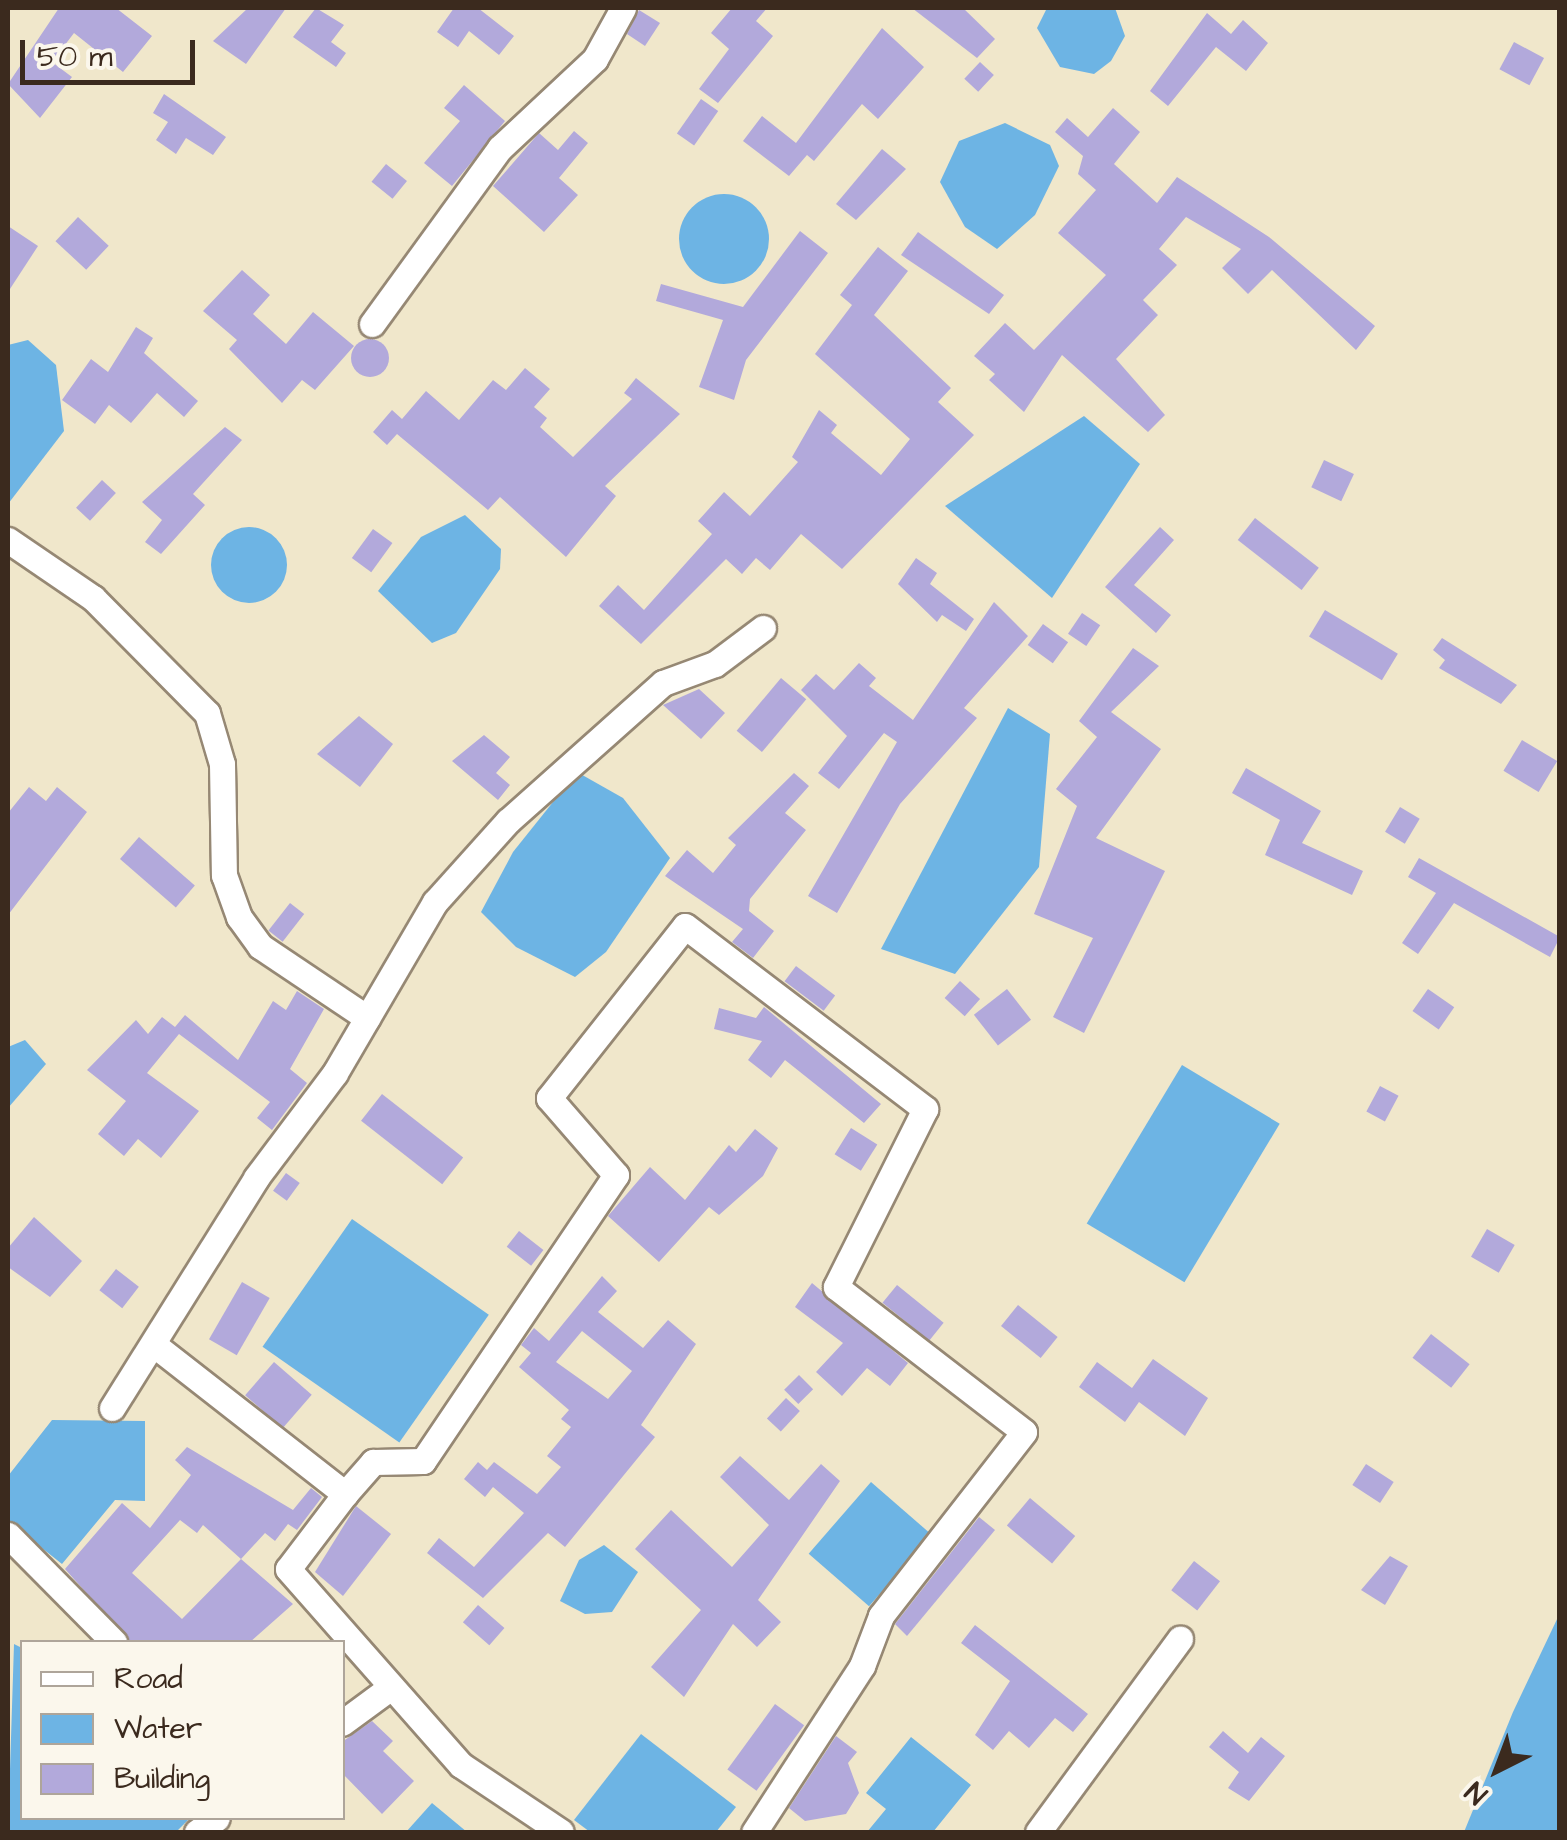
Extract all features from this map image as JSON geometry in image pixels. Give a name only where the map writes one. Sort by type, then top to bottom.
[{"type":"street","points":[[372,324],[500,148],[596,59],[623,8]]},
{"type":"street","points":[[8,540],[93,598],[207,713],[222,764],[224,875],[238,917],[260,946],[367,1018]]},
{"type":"street","points":[[112,1408],[158,1348],[256,1178],[367,1018],[435,902],[508,821],[664,683],[715,664],[763,628]]},
{"type":"street","points":[[561,1832],[461,1765],[288,1569],[372,1462],[423,1462],[616,1175],[549,1098],[685,926],[925,1109],[836,1286],[1024,1432],[881,1616],[862,1666],[754,1832]]},
{"type":"street","points":[[158,1348],[345,1494]]},
{"type":"street","points":[[8,1535],[112,1640]]},
{"type":"street","points":[[1038,1832],[1180,1639]]},
{"type":"street","points":[[345,1721],[392,1686]]},
{"type":"water","points":[[1047,8],[1115,8],[1125,36],[1111,61],[1094,74],[1060,67],[1037,28]]},
{"type":"water","points":[[1005,123],[1050,145],[1059,166],[1035,215],[997,249],[965,227],[940,182],[959,141]]},
{"type":"water","points":[[724,194],[741,197],[756,207],[766,222],[766,256],[756,271],[741,281],[724,284],[707,281],[692,271],[682,256],[679,239],[682,222],[692,207],[707,197]]},
{"type":"water","points":[[28,340],[56,365],[64,431],[8,504],[8,345]]},
{"type":"water","points":[[1084,416],[1140,464],[1052,598],[945,506]]},
{"type":"water","points":[[465,515],[501,549],[500,569],[456,633],[432,643],[378,591],[421,537]]},
{"type":"water","points":[[249,527],[276,538],[287,565],[276,592],[249,603],[222,592],[211,565],[222,538]]},
{"type":"water","points":[[1008,708],[1050,734],[1039,867],[955,974],[881,949]]},
{"type":"water","points":[[577,772],[623,798],[670,858],[606,952],[575,977],[516,947],[481,912],[513,852]]},
{"type":"water","points":[[25,1040],[46,1064],[8,1108],[8,1047]]},
{"type":"water","points":[[1182,1065],[1280,1124],[1184,1282],[1087,1224]]},
{"type":"water","points":[[352,1219],[489,1315],[399,1443],[263,1347]]},
{"type":"water","points":[[52,1420],[145,1421],[145,1501],[115,1500],[62,1564],[8,1521],[8,1476]]},
{"type":"water","points":[[871,1482],[931,1534],[869,1606],[809,1554]]},
{"type":"water","points":[[604,1545],[638,1572],[612,1612],[585,1614],[560,1601],[579,1560]]},
{"type":"water","points":[[1559,1615],[1559,1832],[1464,1832],[1513,1712]]},
{"type":"water","points":[[14,1644],[20,1647],[20,1820],[188,1820],[176,1832],[8,1832]]},
{"type":"water","points":[[641,1734],[736,1807],[716,1832],[590,1832],[574,1820]]},
{"type":"water","points":[[911,1737],[971,1785],[933,1832],[867,1832],[886,1809],[866,1793]]},
{"type":"water","points":[[432,1803],[467,1832],[406,1832]]},
{"type":"building","points":[[59,8],[116,8],[152,36],[123,72],[74,33],[52,62],[72,77],[40,118],[8,84]]},
{"type":"building","points":[[248,8],[286,8],[246,64],[213,41]]},
{"type":"building","points":[[316,8],[344,25],[331,42],[346,53],[336,67],[293,37]]},
{"type":"building","points":[[454,8],[478,8],[514,36],[499,55],[469,31],[458,47],[437,32]]},
{"type":"building","points":[[732,8],[767,8],[756,21],[773,36],[718,103],[699,89],[729,49],[711,33]]},
{"type":"building","points":[[912,8],[963,8],[995,39],[977,58]]},
{"type":"building","points":[[639,10],[660,23],[645,46],[627,34]]},
{"type":"building","points":[[1207,13],[1231,34],[1243,20],[1268,43],[1246,71],[1216,47],[1168,106],[1150,91]]},
{"type":"building","points":[[882,28],[924,67],[878,119],[862,104],[814,161],[807,155],[789,176],[743,141],[762,116],[796,143]]},
{"type":"building","points":[[1514,42],[1544,58],[1529,85],[1499,69]]},
{"type":"building","points":[[980,62],[994,75],[978,92],[964,79]]},
{"type":"building","points":[[464,85],[505,121],[452,186],[424,163],[460,121],[444,108]]},
{"type":"building","points":[[164,94],[226,137],[213,155],[186,138],[176,154],[156,140],[168,122],[153,113]]},
{"type":"building","points":[[701,99],[718,111],[694,145],[677,133]]},
{"type":"building","points":[[1113,108],[1140,132],[1114,164],[1157,203],[1177,177],[1269,237],[1375,326],[1356,350],[1272,270],[1248,294],[1222,268],[1241,249],[1186,217],[1159,249],[1177,265],[1143,300],[1158,315],[1116,359],[1165,415],[1148,432],[1062,355],[1024,412],[989,380],[995,374],[974,356],[1005,323],[1034,350],[1106,275],[1058,233],[1096,190],[1078,174],[1083,156],[1055,132],[1067,118],[1088,137]]},
{"type":"building","points":[[574,131],[588,143],[559,178],[578,195],[544,232],[493,186],[539,133],[558,150]]},
{"type":"building","points":[[882,149],[906,169],[856,220],[836,204]]},
{"type":"building","points":[[386,164],[407,181],[393,199],[372,182]]},
{"type":"building","points":[[78,217],[109,246],[86,270],[55,241]]},
{"type":"building","points":[[8,226],[38,246],[8,292]]},
{"type":"building","points":[[800,231],[828,253],[746,360],[734,400],[699,387],[723,320],[656,301],[661,284],[743,307]]},
{"type":"building","points":[[918,232],[1004,295],[989,314],[901,255]]},
{"type":"building","points":[[878,247],[908,271],[874,315],[951,388],[938,402],[974,435],[842,569],[801,534],[770,570],[756,558],[742,574],[726,559],[641,644],[599,606],[618,585],[644,610],[712,534],[698,521],[724,492],[750,516],[798,462],[792,457],[819,410],[837,425],[831,433],[881,475],[910,439],[815,354],[852,305],[840,295]]},
{"type":"building","points":[[242,270],[270,295],[253,314],[286,344],[313,312],[354,346],[315,390],[302,380],[282,403],[229,349],[237,340],[203,311]]},
{"type":"building","points":[[136,327],[153,338],[144,353],[198,401],[184,417],[157,393],[131,423],[109,405],[95,424],[62,400],[91,359],[108,372]]},
{"type":"building","points":[[370,339],[384,344],[389,358],[384,372],[370,377],[356,372],[351,358],[356,344]]},
{"type":"building","points":[[525,368],[550,389],[534,407],[547,418],[540,427],[573,457],[632,399],[624,393],[636,378],[680,414],[605,486],[616,496],[566,557],[500,497],[488,510],[397,434],[387,445],[373,432],[392,410],[402,419],[426,391],[459,420],[493,380],[506,390]]},
{"type":"building","points":[[225,427],[242,440],[193,494],[205,505],[161,554],[145,542],[162,520],[142,502]]},
{"type":"building","points":[[1324,460],[1354,474],[1341,501],[1311,487]]},
{"type":"building","points":[[102,480],[116,493],[90,521],[76,508]]},
{"type":"building","points":[[1255,518],[1319,568],[1302,590],[1238,540]]},
{"type":"building","points":[[1160,527],[1174,540],[1134,585],[1171,615],[1156,633],[1105,587]]},
{"type":"building","points":[[373,529],[392,543],[371,572],[352,558]]},
{"type":"building","points":[[916,558],[937,573],[930,584],[974,619],[966,631],[942,615],[937,622],[898,584]]},
{"type":"building","points":[[994,602],[1028,636],[964,708],[977,718],[900,804],[837,913],[808,896],[897,742],[884,733],[839,789],[818,773],[847,736],[801,690],[816,674],[834,690],[859,663],[876,678],[869,686],[913,720]]},
{"type":"building","points":[[1325,610],[1398,654],[1382,680],[1309,637]]},
{"type":"building","points":[[1082,613],[1100,625],[1086,646],[1068,634]]},
{"type":"building","points":[[1043,624],[1068,642],[1053,663],[1028,645]]},
{"type":"building","points":[[1442,638],[1517,685],[1501,704],[1439,668],[1445,660],[1433,650]]},
{"type":"building","points":[[1133,648],[1159,666],[1111,712],[1161,749],[1096,838],[1165,871],[1084,1033],[1053,1017],[1093,938],[1034,914],[1077,806],[1056,789],[1097,737],[1079,721]]},
{"type":"building","points":[[781,678],[806,699],[762,752],[737,731]]},
{"type":"building","points":[[699,689],[725,713],[701,739],[663,705]]},
{"type":"building","points":[[359,716],[393,744],[360,787],[317,754]]},
{"type":"building","points":[[484,735],[510,757],[496,773],[510,785],[498,800],[452,761]]},
{"type":"building","points":[[1522,740],[1557,761],[1539,792],[1503,771]]},
{"type":"building","points":[[1246,768],[1321,811],[1302,843],[1363,871],[1352,895],[1265,855],[1280,820],[1232,793]]},
{"type":"building","points":[[794,773],[809,786],[785,813],[806,830],[750,899],[749,911],[774,931],[753,958],[732,942],[743,929],[665,876],[687,850],[713,873],[736,845],[728,838]]},
{"type":"building","points":[[29,787],[46,801],[57,787],[87,812],[8,915],[8,813]]},
{"type":"building","points":[[1400,807],[1420,819],[1405,844],[1385,832]]},
{"type":"building","points":[[139,837],[195,886],[176,907],[120,859]]},
{"type":"building","points":[[1419,858],[1560,937],[1550,957],[1454,903],[1418,954],[1402,943],[1436,893],[1408,877]]},
{"type":"building","points":[[290,903],[304,914],[283,942],[268,931]]},
{"type":"building","points":[[796,966],[835,995],[824,1011],[785,981]]},
{"type":"building","points":[[960,981],[980,999],[965,1016],[945,998]]},
{"type":"building","points":[[1007,989],[1031,1020],[998,1046],[974,1015]]},
{"type":"building","points":[[1428,989],[1454,1007],[1439,1029],[1413,1011]]},
{"type":"building","points":[[297,991],[324,1009],[290,1069],[307,1083],[272,1130],[257,1118],[270,1102],[179,1034],[147,1073],[199,1111],[161,1158],[138,1139],[124,1156],[98,1134],[126,1101],[87,1070],[136,1020],[148,1034],[162,1017],[175,1027],[185,1015],[238,1060],[273,1001],[286,1010]]},
{"type":"building","points":[[764,1007],[881,1104],[864,1123],[785,1060],[771,1078],[748,1060],[762,1041],[714,1029],[719,1008],[756,1018]]},
{"type":"building","points":[[1380,1086],[1399,1096],[1385,1121],[1366,1112]]},
{"type":"building","points":[[382,1094],[463,1157],[442,1184],[361,1121]]},
{"type":"building","points":[[851,1128],[877,1144],[861,1171],[835,1154]]},
{"type":"building","points":[[755,1129],[778,1148],[763,1176],[719,1215],[709,1207],[659,1262],[608,1216],[650,1167],[685,1200],[729,1145],[736,1152]]},
{"type":"building","points":[[286,1173],[300,1183],[287,1201],[273,1191]]},
{"type":"building","points":[[34,1217],[82,1261],[50,1297],[8,1267],[8,1248]]},
{"type":"building","points":[[1487,1229],[1515,1245],[1499,1273],[1471,1257]]},
{"type":"building","points":[[519,1231],[543,1250],[531,1266],[507,1247]]},
{"type":"building","points":[[116,1269],[139,1287],[122,1308],[99,1290]]},
{"type":"building","points":[[602,1276],[617,1291],[598,1312],[643,1348],[668,1320],[696,1344],[641,1425],[655,1437],[565,1547],[548,1533],[483,1598],[427,1553],[439,1538],[474,1567],[524,1513],[493,1487],[485,1497],[464,1479],[478,1462],[487,1470],[494,1462],[537,1494],[561,1467],[547,1456],[571,1427],[561,1419],[569,1410],[519,1367],[531,1353],[521,1345],[534,1328],[549,1341]],"holes":[[[582,1331],[632,1371],[608,1399],[556,1362]]]},
{"type":"building","points":[[242,1282],[270,1298],[237,1355],[209,1339]]},
{"type":"building","points":[[812,1283],[908,1363],[890,1386],[867,1368],[842,1396],[816,1372],[843,1343],[795,1307]]},
{"type":"building","points":[[897,1285],[944,1323],[929,1341],[883,1303]]},
{"type":"building","points":[[1018,1305],[1058,1337],[1041,1358],[1001,1326]]},
{"type":"building","points":[[1431,1334],[1470,1364],[1451,1388],[1413,1358]]},
{"type":"building","points":[[1153,1359],[1208,1398],[1185,1436],[1139,1402],[1125,1422],[1079,1387],[1097,1362],[1132,1388]]},
{"type":"building","points":[[274,1362],[312,1395],[283,1428],[245,1395]]},
{"type":"building","points":[[799,1375],[813,1389],[798,1404],[784,1390]]},
{"type":"building","points":[[786,1398],[800,1411],[781,1431],[767,1418]]},
{"type":"building","points":[[187,1447],[293,1510],[311,1488],[322,1497],[297,1530],[288,1524],[275,1541],[265,1533],[241,1559],[293,1604],[252,1640],[128,1640],[65,1569],[122,1503],[150,1528],[191,1475],[175,1460]],"holes":[[[180,1520],[197,1533],[203,1525],[241,1559],[182,1619],[132,1573]]]},
{"type":"building","points":[[740,1456],[789,1500],[821,1464],[840,1481],[758,1600],[781,1622],[757,1647],[733,1624],[684,1697],[651,1667],[701,1610],[635,1549],[671,1510],[732,1567],[769,1525],[720,1477]]},
{"type":"building","points":[[1366,1464],[1394,1482],[1380,1503],[1352,1485]]},
{"type":"building","points":[[1030,1498],[1075,1536],[1052,1564],[1007,1526]]},
{"type":"building","points":[[356,1506],[391,1534],[343,1596],[315,1572]]},
{"type":"building","points":[[979,1517],[995,1530],[907,1636],[895,1624]]},
{"type":"building","points":[[1390,1556],[1408,1566],[1385,1605],[1361,1590]]},
{"type":"building","points":[[1194,1561],[1220,1581],[1197,1610],[1171,1590]]},
{"type":"building","points":[[478,1605],[504,1628],[489,1645],[463,1622]]},
{"type":"building","points":[[975,1625],[1088,1714],[1073,1732],[1055,1718],[1029,1748],[1009,1731],[993,1750],[975,1735],[1010,1681],[961,1643]]},
{"type":"building","points":[[775,1704],[804,1725],[757,1791],[727,1770]]},
{"type":"building","points":[[372,1721],[393,1741],[383,1751],[414,1781],[382,1814],[345,1776],[345,1740]]},
{"type":"building","points":[[1223,1731],[1248,1753],[1261,1737],[1285,1756],[1249,1801],[1228,1788],[1239,1772],[1209,1747]]},
{"type":"building","points":[[836,1736],[857,1752],[848,1763],[859,1793],[846,1814],[805,1821],[789,1808]]}]
